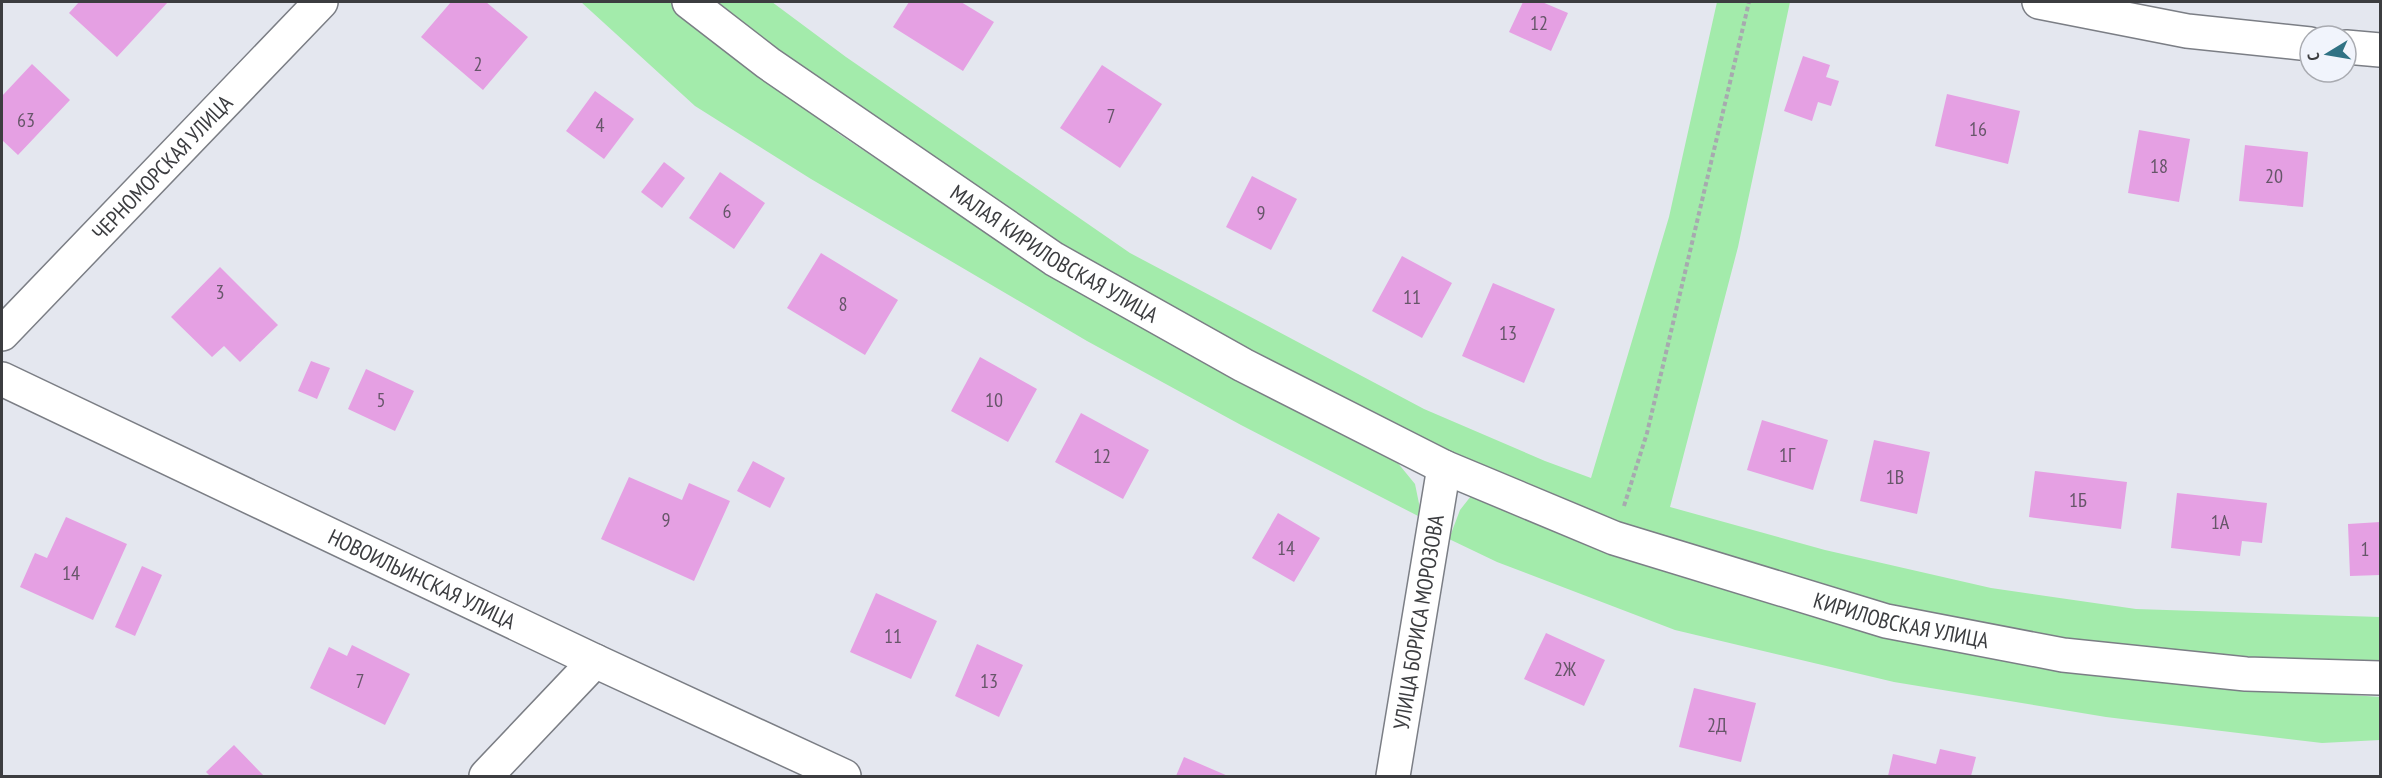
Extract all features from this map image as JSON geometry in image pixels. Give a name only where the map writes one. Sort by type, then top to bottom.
[{"type":"street","name":"ЧЕРНОМОРСКАЯ УЛИЦА","points":[[2,334],[321,2]]},
{"type":"street","name":"МАЛАЯ КИРИЛОВСКАЯ УЛИЦА","points":[[689,2],[768,63],[1054,259],[1243,365],[1444,467]]},
{"type":"street","points":[[2039,2],[2187,31],[2298,43]]},
{"type":"street","points":[[2358,48],[2380,50]]},
{"type":"street","name":"НОВОИЛЬИНСКАЯ УЛИЦА","points":[[2,379],[843,777]]},
{"type":"street","name":"КИРИЛОВСКАЯ УЛИЦА","points":[[1444,467],[1614,538],[1886,621],[2063,655],[2246,674],[2380,678]]},
{"type":"street","name":"УЛИЦА БОРИСА МОРОЗОВА","points":[[1394,777],[1444,467]]},
{"type":"street","points":[[486,777],[595,661]]},
{"type":"path","points":[[1614,538],[1647,433],[1749,2]]},
{"type":"green space","points":[[581,2],[670,2],[839,134],[1024,257],[1219,371],[1397,462],[1415,484],[1422,518],[1241,425],[1087,341],[811,179],[695,106]]},
{"type":"green space","points":[[715,2],[772,2],[846,57],[1130,253],[1424,409],[1545,461],[1591,478],[1669,217],[1717,2],[1790,2],[1738,247],[1670,507],[1825,550],[1991,588],[2136,609],[2380,617],[2380,667],[2251,657],[2043,636],[1856,598],[1655,537],[1433,449],[1047,238],[831,88]]},
{"type":"green space","points":[[1471,496],[1630,558],[1802,613],[2002,659],[2256,688],[2380,697],[2380,740],[2322,743],[2106,717],[1894,682],[1675,630],[1497,562],[1449,539],[1460,510]]},
{"type":"building","points":[[79,2],[168,2],[117,57],[69,13]]},
{"type":"building","points":[[451,2],[486,2],[528,37],[483,90],[421,37]]},
{"type":"building","points":[[909,2],[961,2],[994,22],[963,71],[893,27]]},
{"type":"building","points":[[1523,2],[1542,2],[1568,13],[1551,51],[1509,32]]},
{"type":"building","points":[[1803,56],[1830,65],[1826,77],[1839,81],[1831,106],[1818,102],[1812,121],[1784,111]]},
{"type":"building","points":[[32,64],[70,100],[18,155],[2,140],[2,96]]},
{"type":"building","points":[[1102,65],[1162,104],[1120,168],[1060,128]]},
{"type":"building","points":[[595,91],[634,119],[604,159],[566,131]]},
{"type":"building","points":[[1947,94],[2020,111],[2008,164],[1935,146]]},
{"type":"building","points":[[2139,130],[2190,139],[2179,202],[2128,193]]},
{"type":"building","points":[[2245,145],[2308,152],[2303,207],[2239,201]]},
{"type":"building","points":[[664,162],[685,178],[662,208],[641,192]]},
{"type":"building","points":[[720,172],[765,203],[734,249],[689,218]]},
{"type":"building","points":[[1252,176],[1297,199],[1271,250],[1226,227]]},
{"type":"building","points":[[821,253],[898,300],[865,355],[787,308]]},
{"type":"building","points":[[1402,256],[1452,283],[1422,338],[1372,311]]},
{"type":"building","points":[[220,267],[278,325],[240,362],[224,346],[212,357],[171,317]]},
{"type":"building","points":[[1493,283],[1555,309],[1524,383],[1462,356]]},
{"type":"building","points":[[980,357],[1037,389],[1008,442],[951,411]]},
{"type":"building","points":[[311,361],[330,368],[317,399],[298,391]]},
{"type":"building","points":[[366,369],[414,391],[395,431],[348,409]]},
{"type":"building","points":[[1081,413],[1149,450],[1123,499],[1055,462]]},
{"type":"building","points":[[1762,420],[1828,440],[1813,490],[1747,470]]},
{"type":"building","points":[[1874,440],[1930,452],[1917,514],[1860,501]]},
{"type":"building","points":[[753,461],[785,478],[770,508],[737,491]]},
{"type":"building","points":[[2035,471],[2127,482],[2121,529],[2029,517]]},
{"type":"building","points":[[629,477],[682,500],[689,483],[730,501],[694,581],[601,539]]},
{"type":"building","points":[[2177,493],[2267,503],[2262,543],[2242,541],[2240,556],[2171,548]]},
{"type":"building","points":[[1278,513],[1320,538],[1294,582],[1252,558]]},
{"type":"building","points":[[66,517],[127,544],[93,620],[20,587],[35,553],[47,558]]},
{"type":"building","points":[[2380,522],[2380,575],[2350,576],[2348,524]]},
{"type":"building","points":[[142,566],[162,575],[135,636],[115,627]]},
{"type":"building","points":[[876,593],[937,621],[911,679],[850,652]]},
{"type":"building","points":[[1546,633],[1605,660],[1584,706],[1524,679]]},
{"type":"building","points":[[977,644],[1023,665],[999,717],[955,696]]},
{"type":"building","points":[[352,645],[410,674],[385,725],[310,688],[329,647],[347,656]]},
{"type":"building","points":[[1694,688],[1756,703],[1741,762],[1679,747]]},
{"type":"building","points":[[234,745],[264,776],[210,776],[206,772]]},
{"type":"building","points":[[1940,749],[1976,757],[1971,776],[1888,776],[1893,754],[1936,764]]},
{"type":"building","points":[[1184,757],[1228,776],[1176,776]]}]
